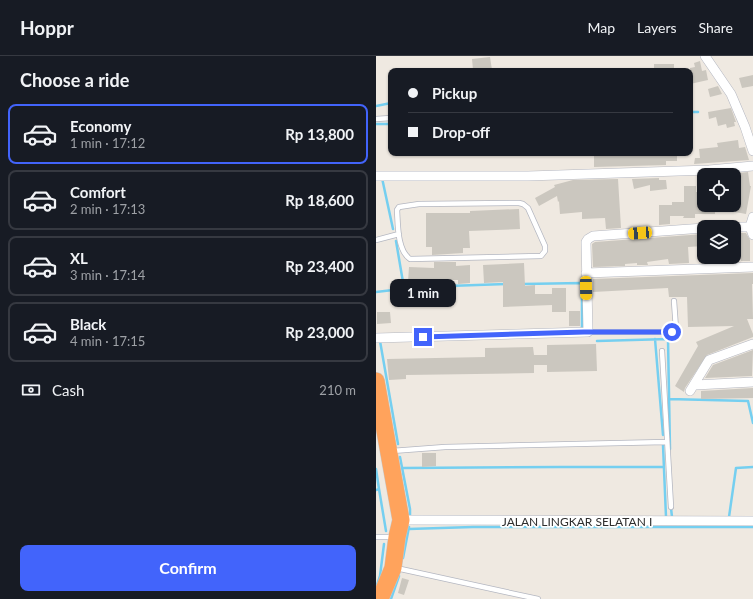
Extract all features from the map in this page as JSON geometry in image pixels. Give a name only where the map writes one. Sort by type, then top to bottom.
[{"type":"highway","points":[[376,381],[401,520],[393,568],[380,599]]},
{"type":"street","points":[[705,56],[731,94],[749,126],[753,151]]},
{"type":"street","points":[[376,176],[528,176],[709,170],[753,166]]},
{"type":"street","points":[[741,228],[752,229],[753,217]]},
{"type":"street","points":[[376,338],[588,332],[586,242],[590,237],[697,229]]},
{"type":"street","points":[[586,273],[753,267]]},
{"type":"street","points":[[753,344],[709,360],[693,388],[753,382]]},
{"type":"street","name":"JALAN LINGKAR SELATAN I","points":[[401,520],[753,521]]},
{"type":"lane","points":[[376,119],[388,118]]},
{"type":"lane","points":[[518,203],[524,204],[528,208],[545,246],[545,251],[541,256],[410,259],[406,256],[402,248],[399,234],[397,210],[399,207],[419,204],[518,203]]},
{"type":"lane","points":[[376,240],[399,234]]},
{"type":"lane","points":[[588,332],[672,332],[676,329],[674,301]]},
{"type":"lane","points":[[662,351],[670,507]]},
{"type":"lane","points":[[388,451],[453,447],[666,442]]},
{"type":"lane","points":[[376,537],[397,537]]},
{"type":"lane","points":[[393,568],[538,599]]},
{"type":"building","points":[[490,57],[492,68],[473,68],[472,59]]},
{"type":"building","points":[[700,61],[702,71],[706,70],[708,80],[693,83],[693,68],[690,68],[695,67],[694,63]]},
{"type":"building","points":[[654,64],[674,64],[674,68],[654,68]]},
{"type":"building","points":[[753,75],[753,86],[742,88],[739,78]]},
{"type":"building","points":[[718,86],[722,94],[710,97],[708,89]]},
{"type":"building","points":[[731,108],[736,122],[734,122],[735,126],[727,128],[726,124],[718,126],[716,117],[709,119],[708,112]]},
{"type":"building","points":[[738,140],[739,148],[745,147],[749,160],[694,164],[695,158],[700,158],[699,149],[718,147],[717,143]]},
{"type":"building","points":[[594,156],[677,156],[677,161],[666,161],[666,165],[594,167]]},
{"type":"building","points":[[748,172],[751,186],[746,214],[735,212],[741,212],[741,173]]},
{"type":"building","points":[[659,178],[659,180],[666,180],[667,189],[650,191],[650,185],[634,189],[632,179]]},
{"type":"building","points":[[618,179],[621,228],[606,229],[605,218],[582,219],[582,212],[560,214],[557,196],[539,206],[535,198],[555,187],[554,185],[573,180]]},
{"type":"building","points":[[684,186],[696,186],[697,212],[715,212],[715,214],[695,214],[695,218],[670,216],[670,224],[659,225],[659,205],[672,205],[672,202],[684,202]]},
{"type":"building","points":[[519,209],[520,229],[469,231],[470,248],[463,248],[463,253],[432,255],[432,247],[426,247],[426,213],[470,213],[470,211]]},
{"type":"building","points":[[741,233],[746,233],[750,240],[750,261],[741,261]]},
{"type":"building","points":[[697,235],[697,246],[688,247],[689,263],[669,264],[668,259],[647,262],[648,265],[637,265],[637,263],[625,264],[625,266],[593,267],[592,244],[595,242]]},
{"type":"building","points":[[434,262],[456,262],[456,266],[470,265],[470,283],[458,284],[458,280],[429,280],[429,283],[422,282],[422,296],[407,297],[409,267],[434,268]]},
{"type":"building","points":[[524,263],[525,286],[535,285],[535,294],[552,294],[552,288],[566,288],[566,312],[552,312],[552,305],[503,307],[503,282],[484,283],[483,265]]},
{"type":"building","points":[[753,273],[753,319],[747,319],[753,337],[707,355],[685,388],[684,392],[675,386],[698,346],[696,342],[734,326],[688,327],[687,297],[669,297],[668,288],[593,292],[593,279]]},
{"type":"building","points":[[569,311],[580,311],[580,326],[569,326]]},
{"type":"building","points":[[377,312],[390,312],[391,323],[377,324]]},
{"type":"building","points":[[596,344],[597,371],[547,372],[547,365],[534,365],[534,373],[406,375],[406,379],[389,380],[387,359],[485,357],[485,348],[533,347],[534,355],[547,355],[547,345]]},
{"type":"building","points":[[753,350],[752,376],[705,378],[713,365]]},
{"type":"building","points":[[753,388],[753,398],[701,399],[701,391]]},
{"type":"building","points":[[422,453],[436,453],[436,466],[422,467]]},
{"type":"building","points":[[402,578],[409,580],[404,595],[398,593]]},
{"type":"waterway","points":[[376,106],[388,104]]},
{"type":"waterway","points":[[693,112],[698,112]]},
{"type":"waterway","points":[[376,124],[388,124]]},
{"type":"waterway","points":[[382,178],[393,229]]},
{"type":"waterway","points":[[396,241],[404,288]]},
{"type":"waterway","points":[[523,284],[582,283],[582,330]]},
{"type":"waterway","points":[[419,287],[506,284]]},
{"type":"waterway","points":[[376,292],[410,288]]},
{"type":"waterway","points":[[655,339],[663,435]]},
{"type":"waterway","points":[[597,341],[668,339],[670,449]]},
{"type":"waterway","points":[[380,341],[398,444]]},
{"type":"waterway","points":[[669,399],[748,401],[753,423]]},
{"type":"waterway","points":[[663,445],[666,517]]},
{"type":"waterway","points":[[400,457],[410,509],[410,519]]},
{"type":"waterway","points":[[403,468],[662,467]]},
{"type":"waterway","points":[[728,517],[736,468],[753,467]]},
{"type":"waterway","points":[[376,469],[379,489],[376,490]]},
{"type":"waterway","points":[[379,489],[386,531]]},
{"type":"waterway","points":[[671,508],[672,517]]},
{"type":"waterway","points":[[403,558],[409,527]]},
{"type":"waterway","points":[[409,529],[473,527],[753,527]]},
{"type":"waterway","points":[[377,585],[380,576],[384,544]]},
{"type":"waterway","points":[[391,599],[399,576]]},
{"type":"route","points":[[423,337],[584,332],[672,332]]}]
